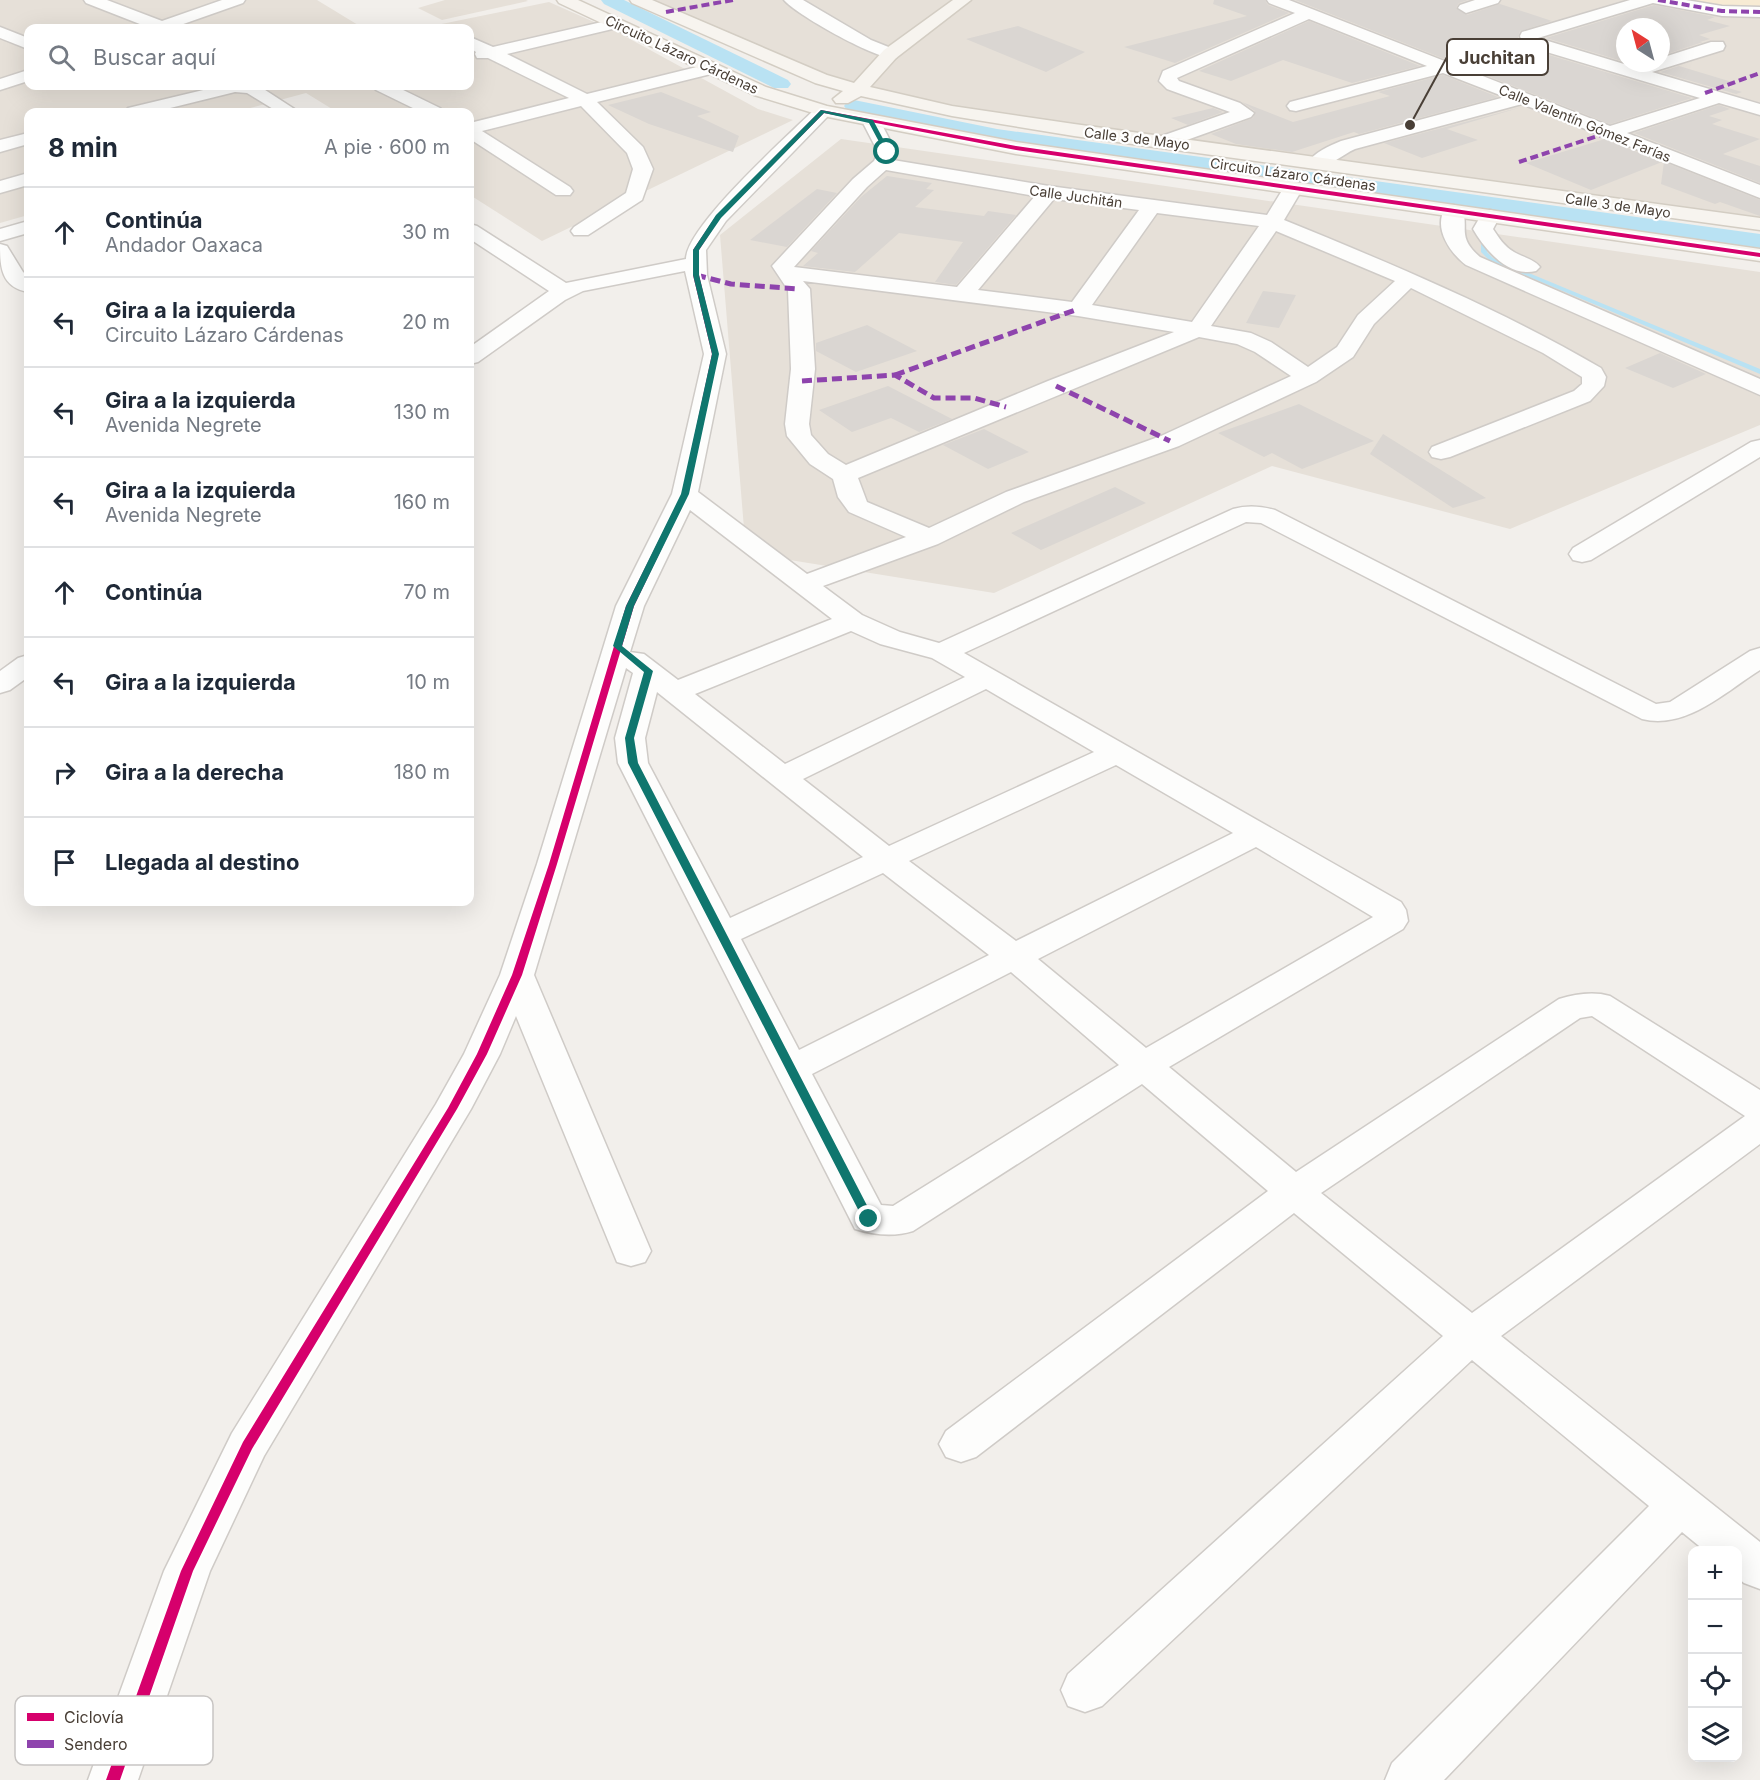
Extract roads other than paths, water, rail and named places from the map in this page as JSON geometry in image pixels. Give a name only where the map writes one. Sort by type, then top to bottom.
[{"type":"street","points":[[92,0],[150,24]]},
{"type":"street","points":[[171,24],[237,0]]},
{"type":"street","name":"Circuito Lázaro Cárdenas","points":[[565,0],[709,69],[760,90],[823,111],[1016,148],[1760,255]]},
{"type":"street","name":"Calle 3 de Mayo","points":[[638,0],[808,74],[858,90],[952,111],[1760,225]]},
{"type":"street","points":[[792,0],[866,44],[890,54]]},
{"type":"street","points":[[142,1696],[187,1571],[247,1446],[452,1109],[482,1054],[517,975],[553,864],[630,606],[685,494],[715,354],[696,275],[696,250],[718,217],[823,111],[858,90],[890,54],[963,0]]},
{"type":"street","name":"Calle Valentín Gómez Farías","points":[[1275,0],[1760,192]]},
{"type":"street","points":[[1466,8],[1492,0]]},
{"type":"street","points":[[1616,66],[1529,41],[1528,36],[1647,0]]},
{"type":"street","points":[[1658,0],[1722,11],[1760,12]]},
{"type":"street","points":[[1163,141],[1245,113],[1234,106],[1173,85],[1168,81],[1168,75],[1310,13]]},
{"type":"street","points":[[474,56],[615,24]]},
{"type":"street","points":[[0,32],[24,42]]},
{"type":"street","points":[[474,44],[586,100],[597,114],[636,151],[643,170],[635,196],[581,231]]},
{"type":"street","points":[[1670,61],[1717,46]]},
{"type":"street","points":[[857,61],[890,54]]},
{"type":"street","points":[[760,90],[835,66]]},
{"type":"street","points":[[1296,106],[1444,67]]},
{"type":"street","points":[[474,129],[709,69]]},
{"type":"street","points":[[1636,72],[1760,110]]},
{"type":"street","points":[[0,85],[24,76]]},
{"type":"street","points":[[150,108],[223,90]]},
{"type":"street","points":[[254,90],[284,108]]},
{"type":"street","points":[[390,90],[426,108]]},
{"type":"street","points":[[1610,132],[1720,97]]},
{"type":"street","points":[[1317,164],[1334,151],[1348,145],[1524,98]]},
{"type":"street","points":[[871,121],[887,152],[882,164],[860,183],[783,266],[799,289],[803,369],[797,424],[799,436],[819,459],[844,475],[851,497],[858,507],[930,538]]},
{"type":"street","points":[[474,133],[563,191]]},
{"type":"street","points":[[0,146],[24,140]]},
{"type":"street","name":"Calle Juchitán","points":[[882,164],[1048,192],[1271,222],[1409,279],[1581,364],[1593,373],[1596,380],[1593,387],[1582,396],[1441,452]]},
{"type":"street","points":[[0,186],[24,180]]},
{"type":"street","points":[[844,475],[1056,386],[1172,342],[1198,329],[1287,201],[1293,188]]},
{"type":"street","points":[[962,295],[1048,192]]},
{"type":"street","points":[[1078,309],[1152,206]]},
{"type":"street","points":[[1453,211],[1453,235],[1456,247],[1473,261],[1760,388]]},
{"type":"street","points":[[1490,216],[1483,229],[1493,248],[1510,259],[1706,341]]},
{"type":"street","points":[[0,235],[24,228]]},
{"type":"street","points":[[474,233],[565,292]]},
{"type":"street","points":[[474,250],[491,244]]},
{"type":"street","points":[[0,250],[24,280]]},
{"type":"street","points":[[474,354],[565,292],[578,286],[696,263]]},
{"type":"street","points":[[785,272],[1078,309],[1243,338],[1263,346],[1308,377]]},
{"type":"street","points":[[804,584],[930,538],[1015,497],[1170,441],[1308,377],[1345,352],[1366,320],[1409,279]]},
{"type":"street","points":[[1582,554],[1760,447]]},
{"type":"street","points":[[685,494],[852,621],[890,638],[942,652],[1389,910],[1391,921],[1144,1066],[899,1221],[869,1219],[633,763],[630,738],[662,682],[852,621]]},
{"type":"street","points":[[942,652],[1242,514],[1266,515],[1652,713],[1678,710],[1760,657]]},
{"type":"street","points":[[618,646],[781,778],[1013,957],[1294,1192],[1760,1569]]},
{"type":"street","points":[[0,684],[24,667]]},
{"type":"street","points":[[781,778],[986,678]]},
{"type":"street","points":[[722,935],[884,858],[1117,753]]},
{"type":"street","points":[[791,1069],[1257,834]]},
{"type":"street","points":[[517,975],[631,1251]]},
{"type":"street","points":[[961,1444],[1294,1192],[1571,1007],[1598,1004],[1760,1108]]},
{"type":"street","points":[[1085,1690],[1472,1335],[1760,1125]]},
{"type":"street","points":[[1410,1780],[1681,1503]]},
{"type":"street","points":[[112,1780],[117,1765]]},
{"type":"waterway","points":[[610,0],[781,84]]},
{"type":"waterway","points":[[854,106],[997,135],[1760,241]]},
{"type":"waterway","points":[[1483,233],[1484,252],[1491,259],[1760,372]]},
{"type":"place","name":"Juchitan","points":[[1410,125]]}]
